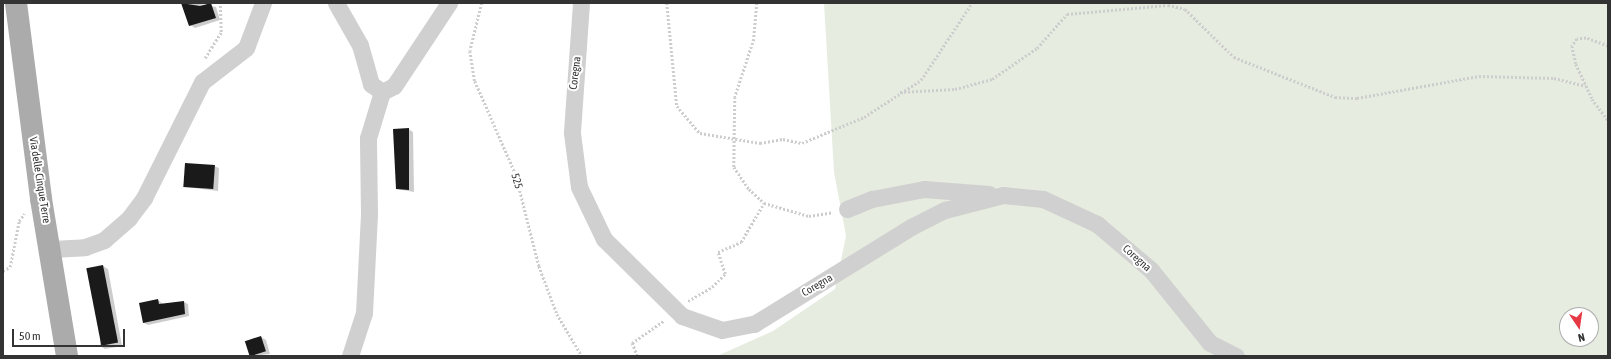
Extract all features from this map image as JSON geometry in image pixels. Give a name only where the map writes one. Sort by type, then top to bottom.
[{"type":"main road","name":"Via delle Cinque Terre","points":[[16,3],[41,199],[52,249],[67,356]]},
{"type":"street","points":[[52,249],[85,247],[104,240],[129,218],[144,198],[202,82],[246,48],[263,3]]},
{"type":"street","points":[[336,3],[360,45],[371,84],[382,92]]},
{"type":"street","points":[[350,356],[364,313],[370,213],[368,138],[382,92],[394,86],[449,3]]},
{"type":"street","name":"Coregna","points":[[581,3],[572,133],[579,187],[604,239],[676,310],[699,325],[722,330],[754,324],[911,227],[945,210],[1003,195],[1042,199],[1098,224],[1151,270],[1210,343],[1236,356]]},
{"type":"street","points":[[847,209],[872,199],[924,190],[1003,195]]},
{"type":"path","name":"525","points":[[482,3],[470,51],[475,81],[516,175],[539,266],[557,314],[582,356]]},
{"type":"path","points":[[667,3],[677,106],[700,133],[760,143],[783,139],[802,143],[864,117],[900,92],[921,80],[972,3]]},
{"type":"path","points":[[758,3],[754,39],[736,97],[736,140],[734,167],[749,189],[764,203],[809,216],[847,209]]},
{"type":"path","points":[[900,92],[955,89],[992,79],[1037,48],[1067,14],[1168,5],[1185,9],[1234,57],[1335,97],[1357,98],[1480,76],[1554,78],[1586,86]]},
{"type":"path","points":[[1608,46],[1591,38],[1574,42],[1572,53],[1586,86],[1608,120]]},
{"type":"path","points":[[3,271],[10,267],[19,221],[41,199]]},
{"type":"path","points":[[637,356],[632,343],[725,274],[718,252],[741,242],[764,203]]},
{"type":"shaded area","points":[[824,3],[1608,3],[1608,356],[717,356],[773,331],[835,289],[846,236],[834,172]]},
{"type":"building","points":[[181,3],[200,6],[211,3],[216,18],[189,26]]},
{"type":"building","points":[[409,128],[409,190],[396,189],[393,129]]},
{"type":"building","points":[[185,163],[215,165],[213,189],[183,187]]},
{"type":"building","points":[[103,265],[118,343],[101,346],[86,268]]},
{"type":"building","points":[[158,299],[159,304],[184,301],[185,314],[143,323],[139,303]]},
{"type":"building","points":[[261,336],[266,351],[250,356],[245,341]]}]
